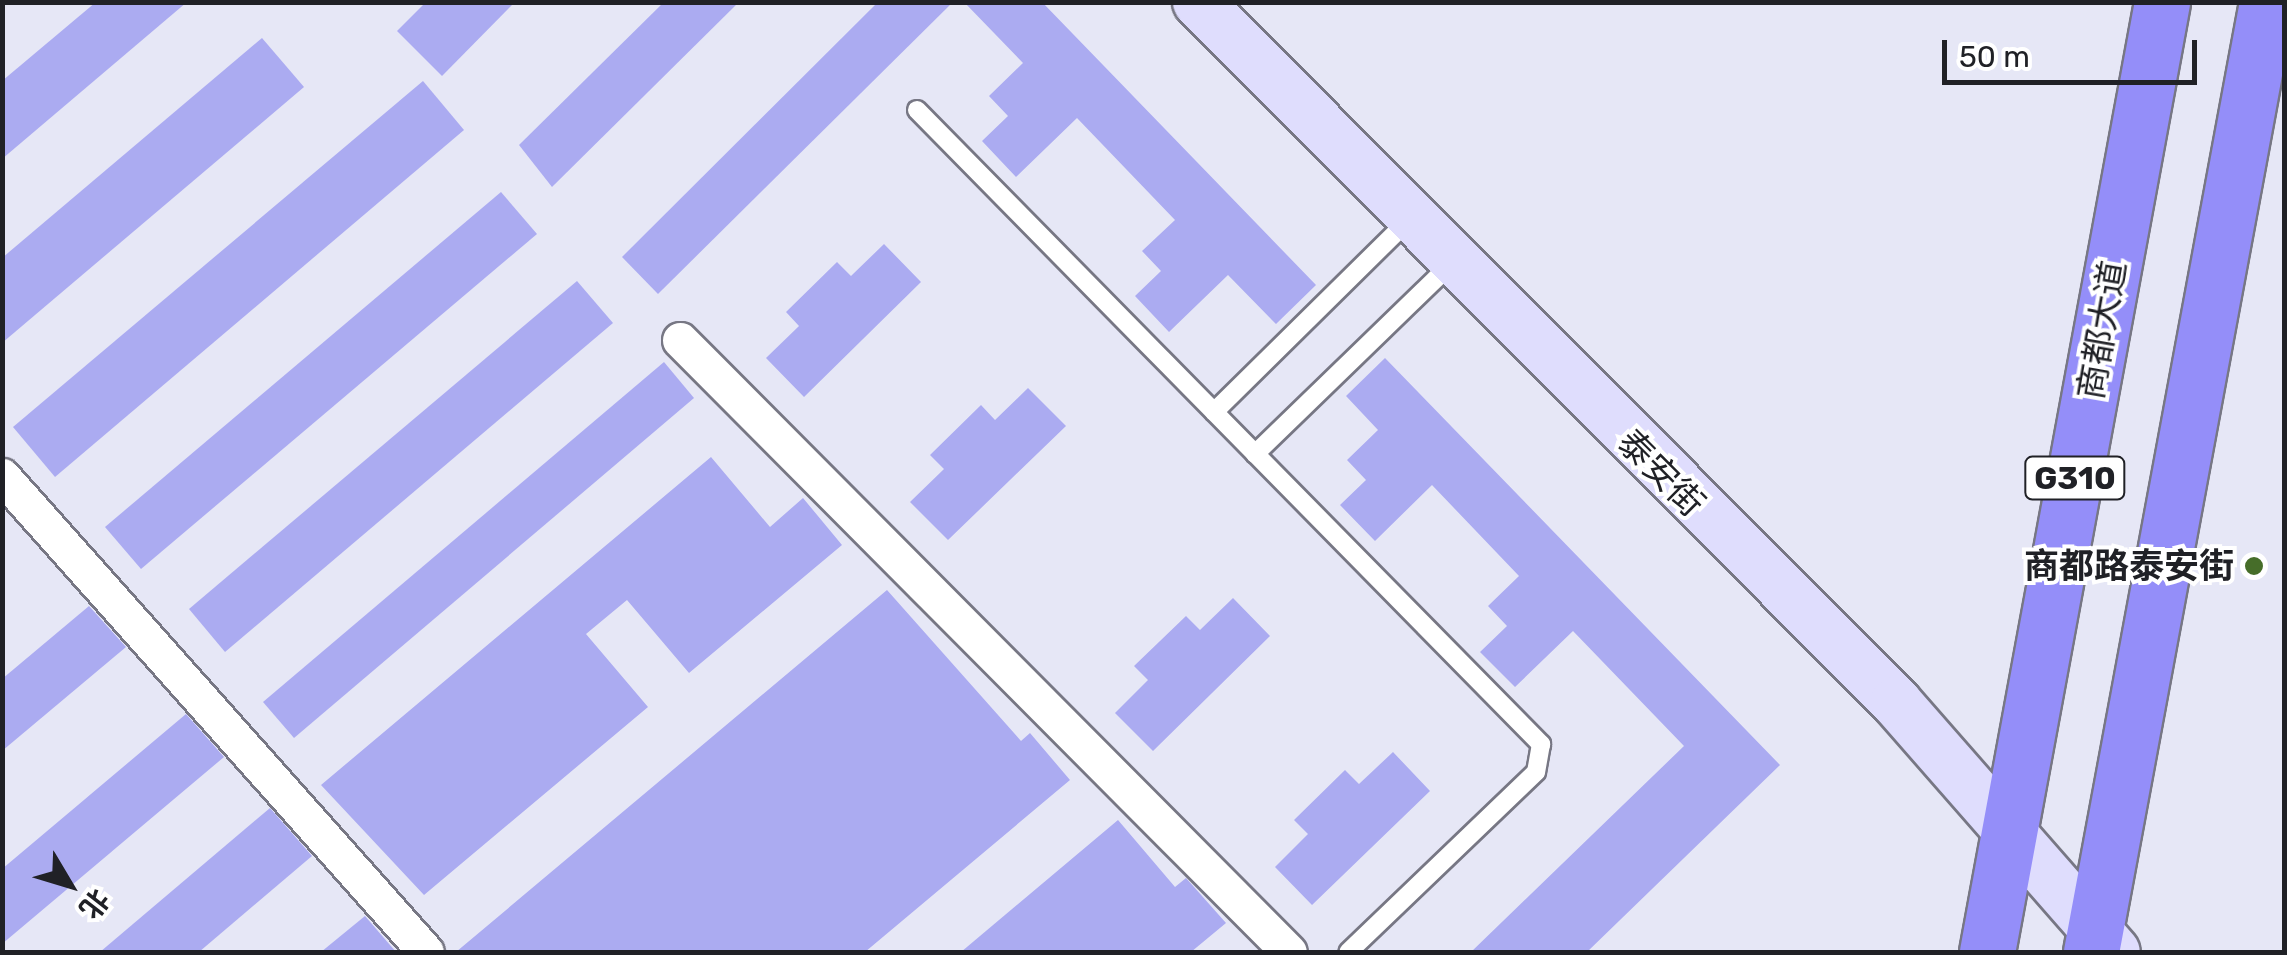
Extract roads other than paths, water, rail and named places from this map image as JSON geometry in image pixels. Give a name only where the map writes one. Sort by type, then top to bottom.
[{"type":"highway","name":"商都大道","points":[[1987,952],[2162,2]]},
{"type":"highway","name":"G310","points":[[2100,945],[2267,2]]},
{"type":"street","name":"泰安街","points":[[1198,2],[1410,219],[1896,702],[2100,945]]},
{"type":"street","points":[[680,340],[1290,952]]},
{"type":"street","points":[[2,476],[426,952]]},
{"type":"lane","points":[[916,110],[1540,744],[1536,772],[1348,952]]},
{"type":"lane","points":[[1214,412],[1410,219]]},
{"type":"lane","points":[[1255,454],[1453,262]]},
{"type":"place","name":"商都路泰安街","points":[[2254,566]]}]
